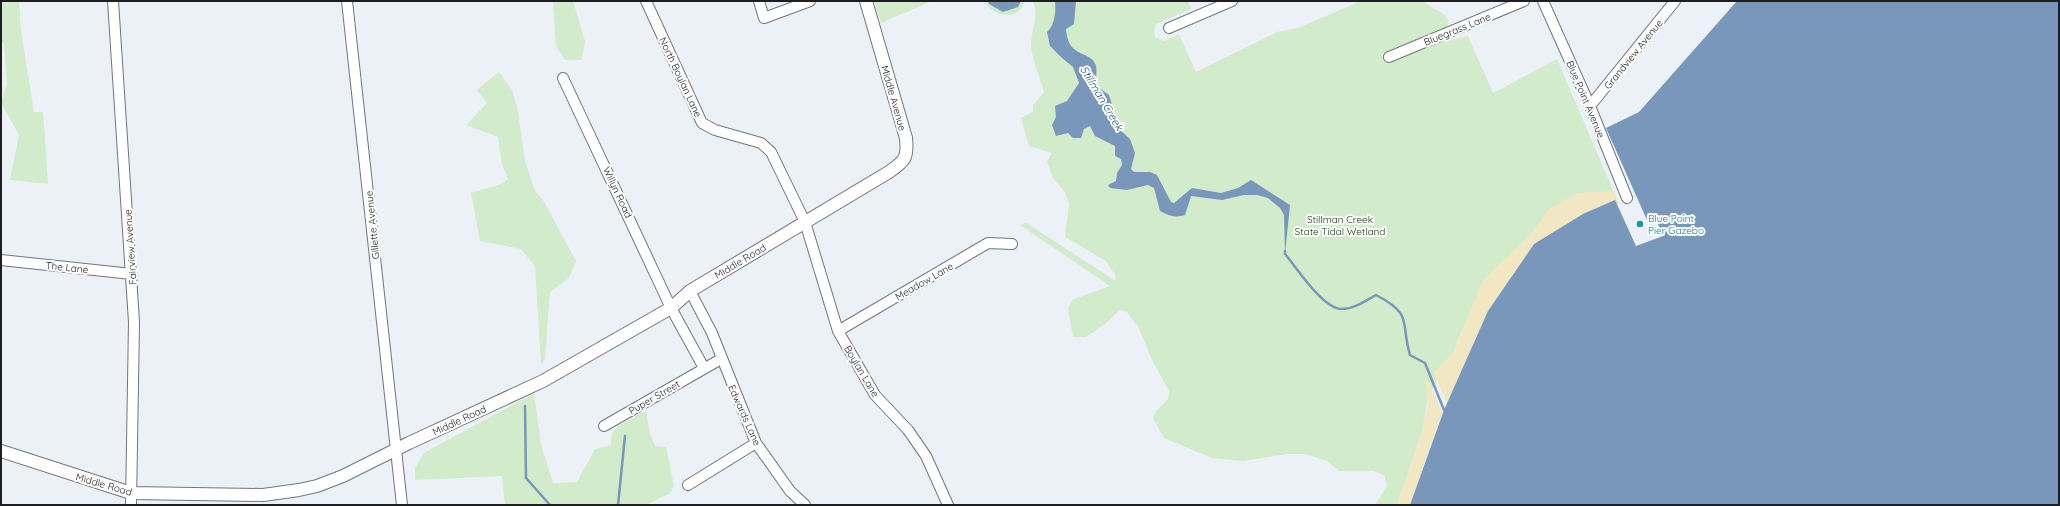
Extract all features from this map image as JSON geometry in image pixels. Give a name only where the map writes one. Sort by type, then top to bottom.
[{"type":"main road","name":"Middle Avenue","points":[[866,1],[906,138],[907,148],[903,162],[874,181]]},
{"type":"main road","name":"Middle Road","points":[[1,451],[131,499],[263,495],[317,486],[342,476],[544,381],[671,308],[690,292],[874,181]]},
{"type":"street","name":"Fairview Avenue","points":[[113,1],[134,322],[131,499]]},
{"type":"street","name":"Gillette Avenue","points":[[347,1],[402,505]]},
{"type":"street","name":"North Boylan Lane","points":[[646,1],[702,123],[715,130],[761,143],[772,152],[805,222]]},
{"type":"street","points":[[758,1],[764,18],[810,1]]},
{"type":"street","points":[[1169,28],[1232,1]]},
{"type":"street","name":"Bluegrass Lane","points":[[1389,57],[1524,1]]},
{"type":"street","name":"Blue Point Avenue","points":[[1543,1],[1590,106],[1627,198]]},
{"type":"street","name":"Grandview Avenue","points":[[1590,106],[1675,1]]},
{"type":"street","name":"Willyn Road","points":[[563,78],[671,308],[704,368]]},
{"type":"street","name":"Boylan Lane","points":[[805,222],[838,331],[874,395],[908,430],[926,456],[948,505]]},
{"type":"street","name":"Meadow Lane","points":[[838,331],[988,243],[1012,244]]},
{"type":"street","name":"The Lane","points":[[1,260],[132,274]]},
{"type":"street","name":"Edwards Lane","points":[[690,292],[712,333],[721,359],[756,443],[790,491],[805,505]]},
{"type":"street","points":[[704,368],[721,359]]},
{"type":"street","name":"Puper Street","points":[[604,426],[704,368]]},
{"type":"street","points":[[688,485],[756,443]]},
{"type":"green space","points":[[1,1],[19,1],[21,31],[34,112],[43,112],[48,184],[10,180],[19,135],[1,103],[7,84],[4,44],[1,41]]},
{"type":"green space","points":[[553,1],[573,1],[585,41],[582,60],[565,60],[556,46]]},
{"type":"green space","points":[[874,1],[932,1],[881,23]]},
{"type":"green space","points":[[984,1],[1024,1],[1022,8],[1017,12],[1006,15],[993,11]]},
{"type":"green space","name":"Stillman Creek State Tidal Wetland","points":[[1033,1],[1188,1],[1191,9],[1156,24],[1154,30],[1155,37],[1164,41],[1179,34],[1196,72],[1277,32],[1298,28],[1361,1],[1422,1],[1445,15],[1449,22],[1447,28],[1438,32],[1442,42],[1468,36],[1493,93],[1557,59],[1619,204],[1586,213],[1564,223],[1526,251],[1462,330],[1453,353],[1446,361],[1428,398],[1422,432],[1397,505],[1375,505],[1387,486],[1384,475],[1373,471],[1339,471],[1327,461],[1305,454],[1287,454],[1243,461],[1212,458],[1164,438],[1153,418],[1156,411],[1168,399],[1169,391],[1152,360],[1139,328],[1127,312],[1120,310],[1105,324],[1086,337],[1073,337],[1068,309],[1072,300],[1110,286],[1020,225],[1026,223],[1116,281],[1115,275],[1106,261],[1065,237],[1069,204],[1065,192],[1053,178],[1047,162],[1052,153],[1029,146],[1021,118],[1033,112],[1033,105],[1044,92],[1031,47],[1036,13]]},
{"type":"green space","points":[[499,72],[512,90],[518,111],[525,161],[535,191],[543,200],[576,261],[569,278],[550,292],[545,359],[541,364],[535,266],[521,249],[480,241],[471,193],[501,184],[508,179],[502,164],[498,137],[466,125],[487,103],[477,90]]},
{"type":"green space","points":[[534,393],[541,445],[553,483],[577,482],[595,449],[611,445],[612,433],[618,426],[646,410],[650,434],[655,446],[666,447],[674,486],[669,494],[645,505],[505,505],[502,476],[415,480],[415,468],[424,453]]},
{"type":"sand","points":[[1616,191],[1615,200],[1583,214],[1534,244],[1488,311],[1447,403],[1433,373],[1453,353],[1483,280],[1529,236],[1550,208],[1578,193]]},
{"type":"sand","points":[[1425,378],[1430,384],[1442,413],[1410,505],[1397,505],[1422,432],[1428,402]]},
{"type":"water","points":[[988,1],[1021,1],[1018,7],[1003,12],[989,4]]},
{"type":"water","points":[[1055,1],[1076,1],[1074,24],[1066,29],[1068,39],[1075,50],[1089,57],[1096,66],[1095,85],[1109,95],[1112,105],[1113,118],[1118,128],[1130,139],[1135,153],[1131,169],[1134,172],[1150,172],[1157,175],[1171,202],[1174,203],[1192,188],[1221,193],[1238,188],[1251,180],[1290,205],[1285,254],[1284,215],[1280,208],[1268,198],[1257,195],[1244,195],[1222,200],[1191,196],[1185,215],[1169,215],[1160,211],[1154,188],[1148,185],[1127,190],[1110,188],[1108,185],[1116,181],[1117,173],[1122,165],[1121,159],[1115,156],[1115,146],[1095,136],[1090,126],[1084,129],[1081,138],[1073,138],[1068,133],[1056,136],[1052,125],[1056,117],[1055,106],[1067,101],[1079,83],[1073,67],[1050,46],[1047,32],[1052,26],[1055,13]]},
{"type":"water","points":[[1737,1],[2059,1],[2059,505],[1410,505],[1444,410],[1488,311],[1534,244],[1583,214],[1615,200],[1636,246],[1663,236],[1655,217],[1647,220],[1606,128],[1639,112]]},
{"type":"waterway","name":"Stillman Creek","points":[[1285,251],[1285,254],[1311,287],[1327,302],[1335,307],[1342,309],[1351,308],[1376,295],[1396,308],[1404,320],[1410,355],[1425,363],[1444,410]]},
{"type":"waterway","points":[[525,406],[526,478],[550,505]]},
{"type":"waterway","points":[[618,505],[625,436]]},
{"type":"place","name":"Blue Point Pier Gazebo","points":[[1640,224]]}]
